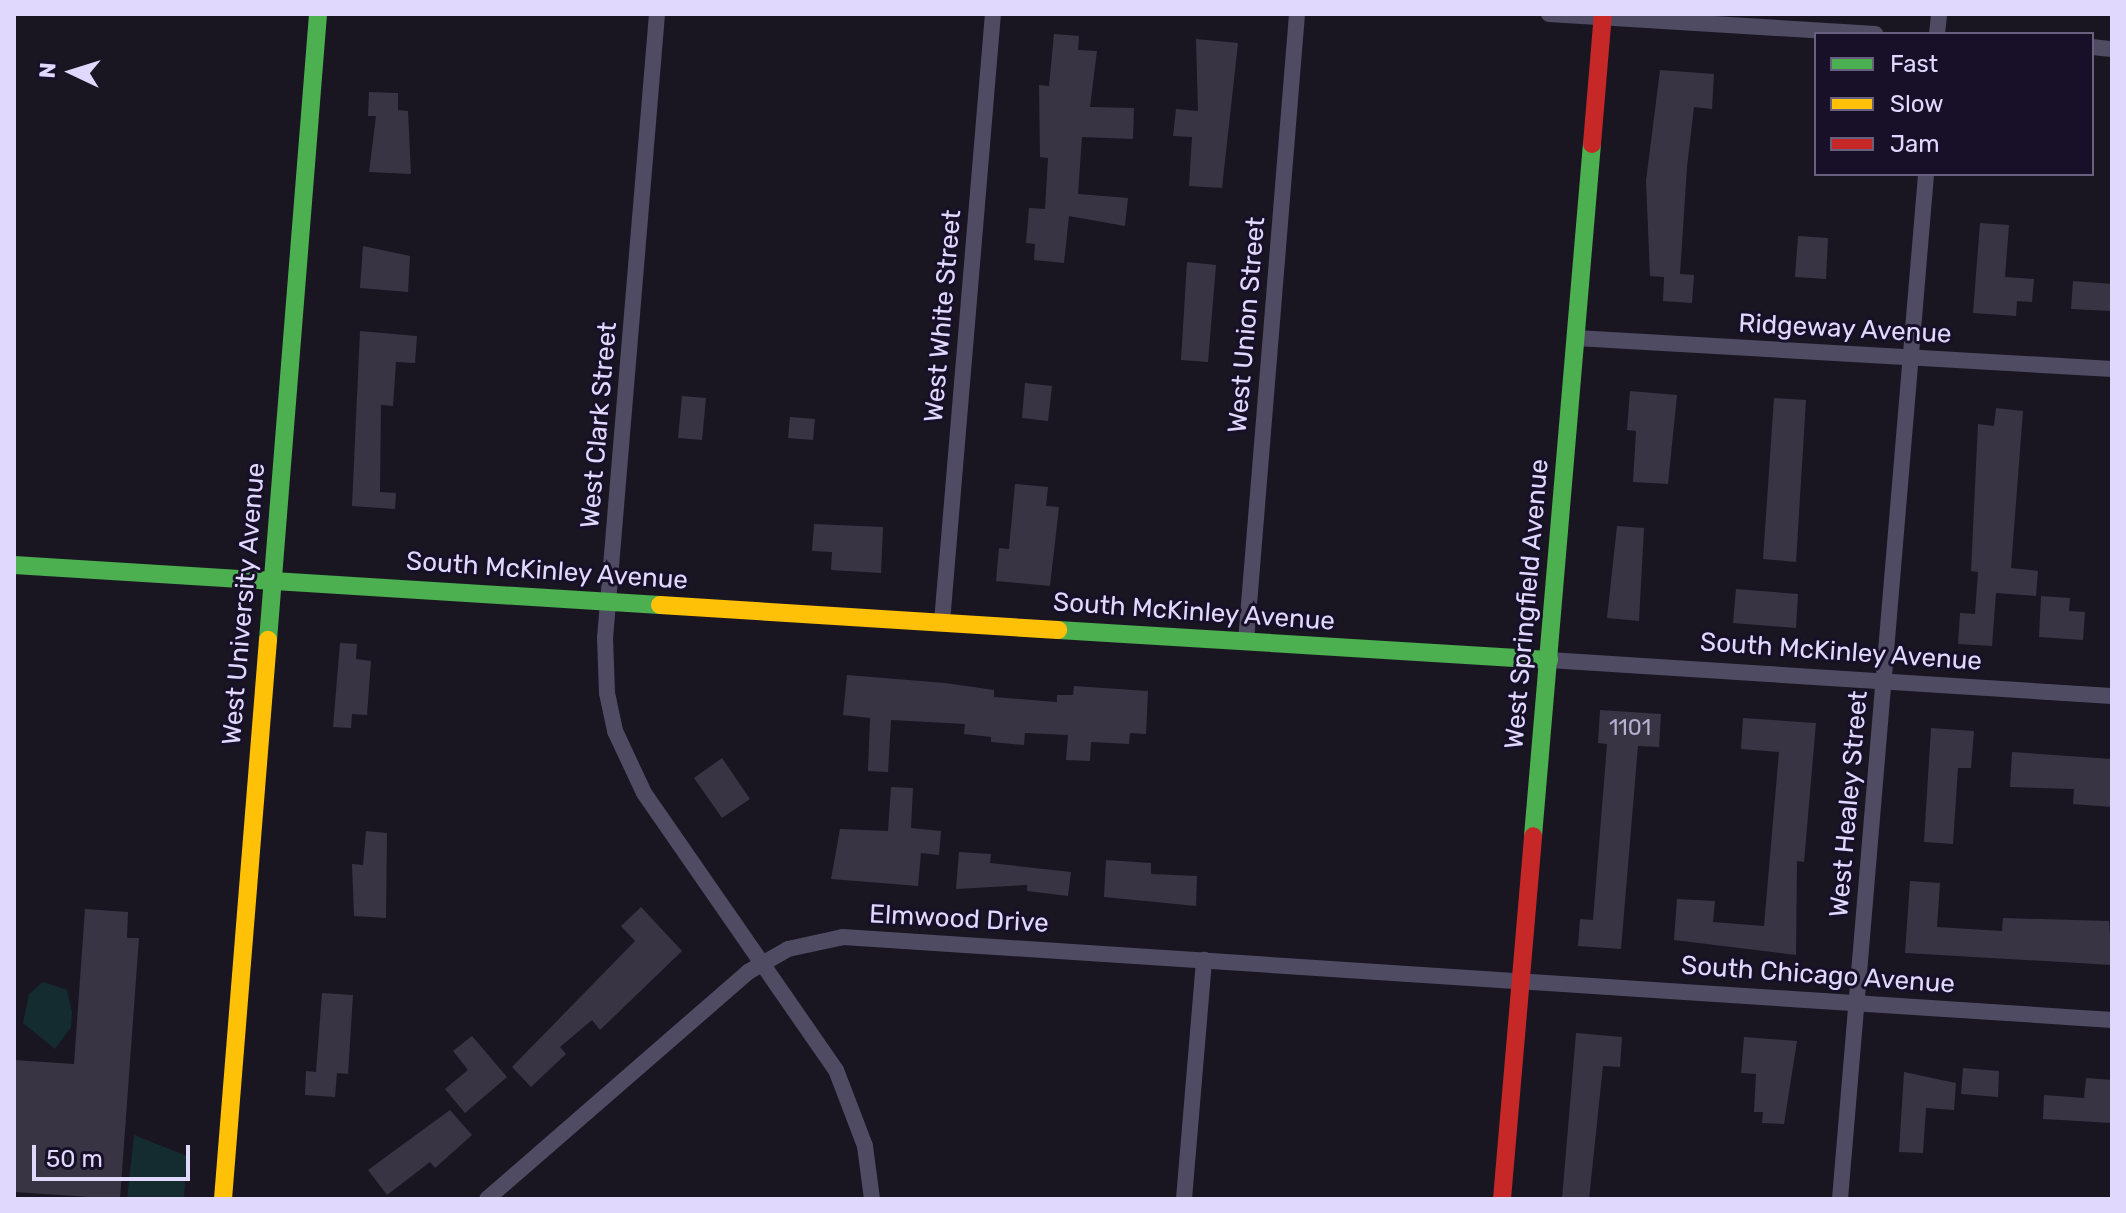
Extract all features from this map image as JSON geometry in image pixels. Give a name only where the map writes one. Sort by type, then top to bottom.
[{"type":"main road","name":"West University Avenue","points":[[223,1199],[318,14]]},
{"type":"main road","name":"West Springfield Avenue","points":[[1502,1199],[1602,16]]},
{"type":"main road","name":"South McKinley Avenue","points":[[14,565],[1549,660]]},
{"type":"street","name":"West Clark Street","points":[[657,14],[608,601],[607,693],[626,761],[836,1070],[865,1146],[872,1199]]},
{"type":"street","name":"West White Street","points":[[942,622],[993,14]]},
{"type":"street","name":"West Union Street","points":[[1246,641],[1297,14]]},
{"type":"street","points":[[1549,14],[1845,32]]},
{"type":"street","name":"West Healey Street","points":[[1840,1199],[1926,176]]},
{"type":"street","name":"Ridgeway Avenue","points":[[1576,338],[2112,369]]},
{"type":"street","name":"South McKinley Avenue","points":[[1549,660],[2112,696]]},
{"type":"street","name":"Elmwood Drive","points":[[495,1197],[761,963],[799,945],[843,937],[1521,978]]},
{"type":"street","points":[[1184,1199],[1204,960]]},
{"type":"street","name":"South Chicago Avenue","points":[[1521,978],[2112,1020]]},
{"type":"green space","points":[[43,982],[67,990],[72,1012],[71,1027],[55,1049],[23,1023],[29,994]]},
{"type":"green space","points":[[134,1135],[187,1156],[184,1197],[127,1199]]},
{"type":"building","points":[[1054,34],[1079,36],[1078,50],[1097,51],[1090,107],[1134,108],[1133,139],[1082,137],[1078,194],[1128,198],[1125,226],[1069,216],[1064,263],[1034,260],[1035,244],[1026,243],[1029,208],[1045,209],[1048,158],[1040,157],[1039,85],[1049,86]]},
{"type":"building","points":[[1196,39],[1238,43],[1222,188],[1189,186],[1192,137],[1173,136],[1176,109],[1198,111]]},
{"type":"building","points":[[1660,70],[1714,74],[1712,109],[1694,107],[1687,167],[1680,274],[1694,275],[1692,303],[1663,301],[1664,277],[1650,276],[1646,181]]},
{"type":"building","points":[[369,92],[398,93],[398,110],[408,111],[411,174],[369,172],[376,116],[368,116]]},
{"type":"building","points":[[1980,223],[2009,225],[2005,277],[2034,279],[2032,302],[2017,301],[2016,316],[1973,313]]},
{"type":"building","points":[[1798,236],[1828,238],[1826,279],[1795,277]]},
{"type":"building","points":[[363,246],[410,256],[408,292],[360,288]]},
{"type":"building","points":[[1187,262],[1216,265],[1208,362],[1181,360]]},
{"type":"building","points":[[2073,281],[2112,284],[2112,311],[2071,309]]},
{"type":"building","points":[[360,331],[417,336],[415,363],[396,362],[393,406],[381,405],[380,492],[396,493],[395,509],[352,506]]},
{"type":"building","points":[[1025,383],[1052,386],[1048,421],[1022,418]]},
{"type":"building","points":[[1630,391],[1677,395],[1668,484],[1633,482],[1636,431],[1627,430]]},
{"type":"building","points":[[682,396],[706,398],[702,440],[678,438]]},
{"type":"building","points":[[1774,398],[1806,400],[1796,562],[1763,559]]},
{"type":"building","points":[[1996,408],[2023,411],[2011,568],[2038,571],[2036,596],[1996,593],[1992,646],[1958,644],[1960,613],[1975,614],[1978,572],[1971,571],[1978,424],[1994,426]]},
{"type":"building","points":[[790,417],[815,419],[813,440],[788,438]]},
{"type":"building","points":[[1015,484],[1048,487],[1046,506],[1059,507],[1050,586],[996,581],[999,548],[1009,549]]},
{"type":"building","points":[[814,524],[883,527],[881,573],[831,570],[832,552],[812,551]]},
{"type":"building","points":[[1617,526],[1644,528],[1639,621],[1607,618]]},
{"type":"building","points":[[1736,589],[1798,594],[1796,628],[1733,623]]},
{"type":"building","points":[[2041,596],[2070,598],[2069,611],[2085,612],[2083,640],[2039,637]]},
{"type":"building","points":[[340,643],[357,644],[356,659],[371,661],[367,715],[352,714],[351,728],[333,727]]},
{"type":"building","points":[[847,675],[945,683],[994,690],[994,697],[1057,702],[1057,695],[1073,695],[1074,686],[1148,691],[1146,734],[1130,733],[1129,744],[1091,742],[1090,761],[1066,760],[1068,735],[1025,733],[1024,745],[991,742],[991,737],[964,734],[965,724],[891,720],[888,772],[868,771],[870,718],[843,715]]},
{"type":"building","points":[[1600,710],[1661,714],[1659,747],[1638,746],[1621,949],[1578,946],[1580,919],[1593,920],[1607,744],[1598,743]]},
{"type":"building","points":[[1743,718],[1816,723],[1804,862],[1797,861],[1796,955],[1674,940],[1677,899],[1715,901],[1713,922],[1764,926],[1779,752],[1741,749]]},
{"type":"building","points":[[1931,728],[1974,731],[1971,768],[1958,768],[1953,844],[1924,842]]},
{"type":"building","points":[[2012,752],[2112,759],[2112,807],[2073,804],[2074,789],[2010,787]]},
{"type":"building","points":[[722,758],[750,799],[722,818],[694,778]]},
{"type":"building","points":[[891,787],[913,788],[911,828],[941,831],[939,855],[921,853],[918,886],[831,879],[840,829],[888,831]]},
{"type":"building","points":[[366,831],[387,833],[386,918],[354,916],[352,864],[363,865]]},
{"type":"building","points":[[959,852],[991,854],[990,863],[1071,872],[1068,896],[1027,891],[1027,885],[956,889]]},
{"type":"building","points":[[1106,860],[1151,863],[1151,874],[1197,876],[1196,906],[1104,897]]},
{"type":"building","points":[[1910,881],[1940,883],[1937,927],[2002,931],[2003,918],[2109,921],[2112,965],[1905,953]]},
{"type":"building","points":[[641,907],[682,951],[600,1030],[592,1020],[560,1047],[566,1054],[531,1087],[512,1067],[635,941],[621,926]]},
{"type":"building","points":[[85,909],[128,912],[127,938],[139,938],[120,1199],[14,1192],[14,1060],[74,1064]]},
{"type":"building","points":[[322,993],[353,995],[348,1074],[337,1073],[335,1097],[305,1095],[306,1071],[316,1072]]},
{"type":"building","points":[[1576,1033],[1622,1037],[1620,1067],[1603,1066],[1589,1199],[1562,1199]]},
{"type":"building","points":[[472,1036],[507,1077],[465,1113],[445,1089],[468,1070],[453,1051]]},
{"type":"building","points":[[1744,1037],[1797,1041],[1784,1124],[1762,1123],[1763,1112],[1754,1112],[1756,1074],[1741,1073]]},
{"type":"building","points":[[1963,1068],[1999,1071],[1998,1097],[1961,1094]]},
{"type":"building","points":[[1904,1072],[1956,1083],[1954,1110],[1926,1108],[1923,1153],[1899,1152]]},
{"type":"building","points":[[2086,1078],[2112,1080],[2112,1123],[2043,1119],[2044,1095],[2084,1098]]},
{"type":"building","points":[[450,1110],[472,1135],[435,1168],[430,1162],[387,1195],[368,1170]]},
{"type":"traffic: fast","points":[[268,640],[318,14]]},
{"type":"traffic: fast","points":[[1533,836],[1592,144]]},
{"type":"traffic: fast","points":[[14,565],[660,605]]},
{"type":"traffic: fast","points":[[1058,630],[1549,660]]},
{"type":"traffic: slow","points":[[660,605],[1058,630]]},
{"type":"traffic: slow","points":[[223,1199],[268,640]]},
{"type":"traffic: jam","points":[[1592,144],[1603,14]]},
{"type":"traffic: jam","points":[[1502,1199],[1533,836]]}]
